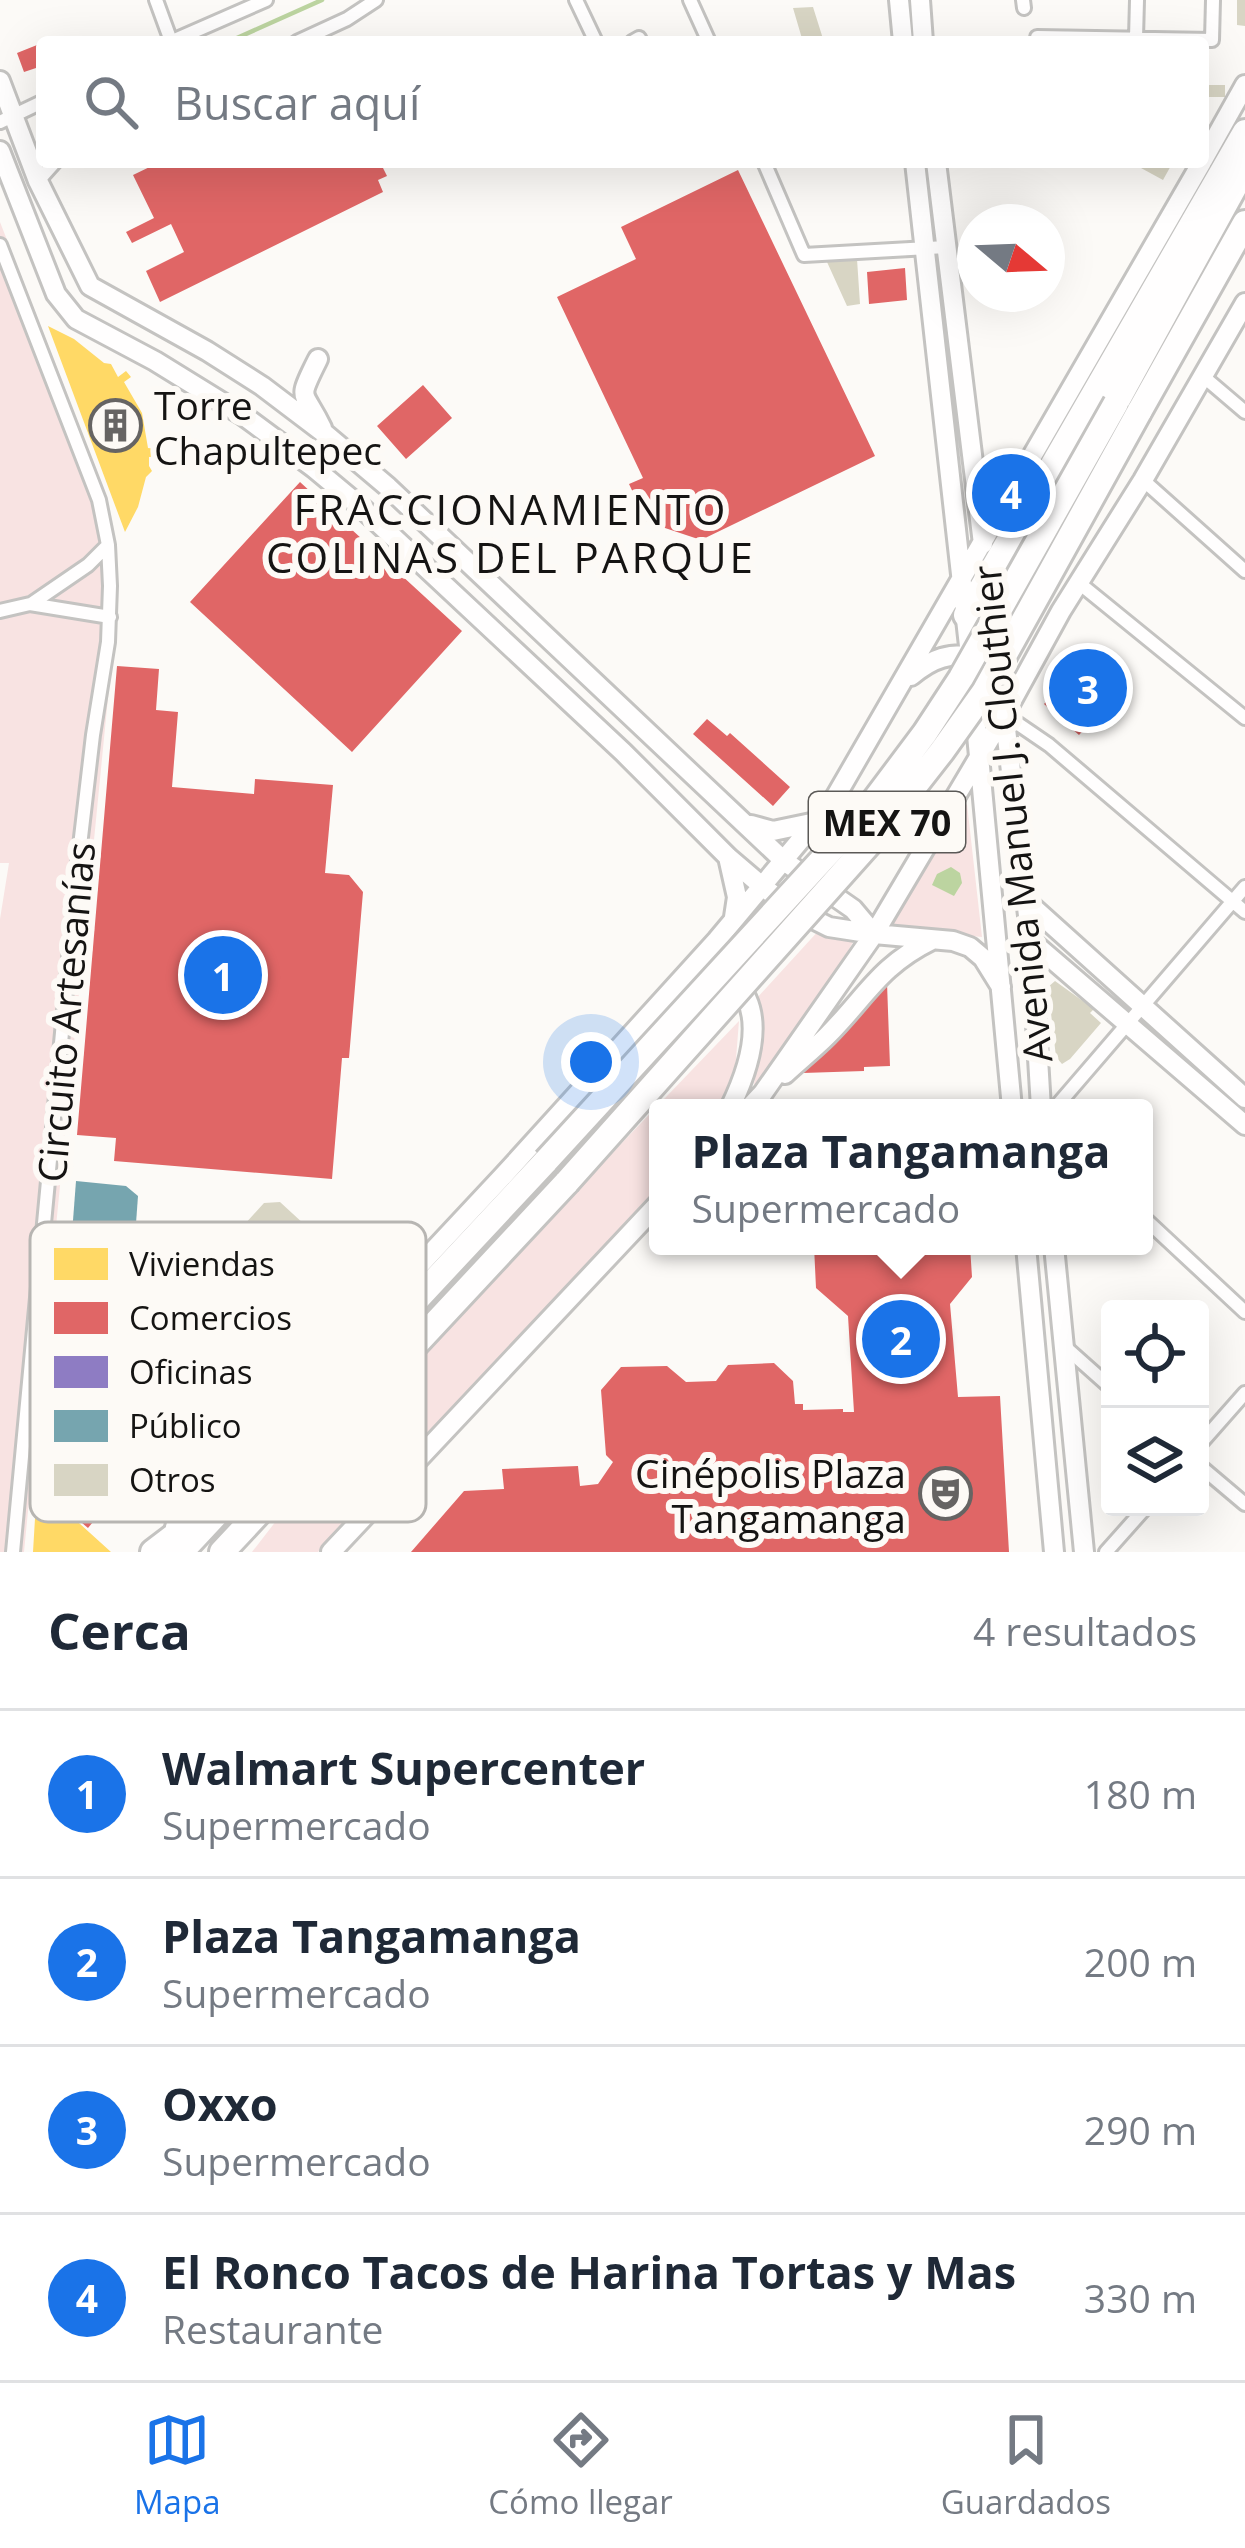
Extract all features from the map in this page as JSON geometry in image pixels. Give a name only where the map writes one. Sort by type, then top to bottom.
[{"type":"highway","points":[[965,615],[974,579],[1044,481],[1168,265],[1238,162],[1245,132]]},
{"type":"highway","name":"MEX 70","points":[[426,1333],[874,838],[984,692],[1127,408],[1238,162]]},
{"type":"highway","name":"MEX 70","points":[[426,1290],[889,782],[961,678],[1127,408],[1178,346],[1245,223]]},
{"type":"highway","points":[[1178,346],[1245,254]]},
{"type":"highway","points":[[152,1552],[192,1522]]},
{"type":"highway","name":"MEX 70","points":[[181,1552],[209,1522]]},
{"type":"highway","name":"MEX 70","points":[[222,1552],[250,1522]]},
{"type":"highway","points":[[239,1552],[260,1522]]},
{"type":"main road","points":[[899,0],[902,36]]},
{"type":"main road","points":[[920,0],[923,36]]},
{"type":"main road","points":[[0,80],[7,119],[90,286],[207,351],[323,433],[388,487],[784,861],[853,909],[874,934]]},
{"type":"main road","points":[[1209,150],[1245,85]]},
{"type":"main road","points":[[1235,104],[1238,162]]},
{"type":"main road","points":[[0,152],[56,294],[76,319],[244,416],[314,467],[637,766],[728,857],[793,909],[829,927],[970,947],[1001,987]]},
{"type":"main road","name":"Avenida Manuel J. Clouthier","points":[[916,168],[923,248],[974,579],[999,662],[1028,903],[1040,1099]]},
{"type":"main road","name":"Avenida Manuel J. Clouthier","points":[[937,168],[983,543],[974,579]]},
{"type":"main road","points":[[983,543],[1199,168]]},
{"type":"main road","points":[[1134,284],[1168,265]]},
{"type":"main road","points":[[757,1099],[874,934],[1245,303]]},
{"type":"main road","points":[[318,359],[303,390],[323,433]]},
{"type":"main road","points":[[1044,481],[1023,530],[1020,557],[1030,602],[1046,611],[1061,611]]},
{"type":"main road","points":[[426,1258],[733,921],[833,801],[902,683],[974,579]]},
{"type":"main road","name":"Avenida Manuel J. Clouthier","points":[[965,615],[1011,1099]]},
{"type":"main road","points":[[902,683],[936,658],[970,656],[999,662]]},
{"type":"main road","points":[[634,719],[641,745],[637,766]]},
{"type":"main road","points":[[744,823],[773,831],[816,822]]},
{"type":"main road","points":[[728,857],[737,897],[733,921]]},
{"type":"main road","points":[[1028,903],[1245,1097]]},
{"type":"main road","points":[[758,1099],[827,1036],[886,969],[934,939]]},
{"type":"main road","points":[[1031,940],[1245,1125]]},
{"type":"main road","points":[[635,1028],[702,978],[723,977],[736,983],[745,992],[754,1029],[734,1099]]},
{"type":"main road","points":[[426,1451],[649,1214]]},
{"type":"main road","points":[[1027,1255],[1054,1552]]},
{"type":"main road","points":[[1055,1255],[1084,1552]]},
{"type":"main road","points":[[152,1552],[180,1522]]},
{"type":"main road","points":[[331,1552],[359,1522]]},
{"type":"street","points":[[156,0],[169,36]]},
{"type":"street","points":[[185,36],[266,0]]},
{"type":"street","points":[[310,36],[376,0]]},
{"type":"street","points":[[576,0],[593,36]]},
{"type":"street","points":[[700,0],[690,0],[706,36]]},
{"type":"street","points":[[1136,36],[1137,0]]},
{"type":"street","points":[[1209,40],[1213,0]]},
{"type":"street","points":[[7,119],[36,105]]},
{"type":"street","points":[[38,182],[50,168]]},
{"type":"street","points":[[767,168],[804,255],[946,247]]},
{"type":"street","name":"Circuito Artesanías","points":[[0,245],[99,500],[108,545],[110,617],[78,863],[45,1222]]},
{"type":"street","points":[[1204,377],[1245,412]]},
{"type":"street","points":[[1143,480],[1245,571]]},
{"type":"street","points":[[0,611],[30,604],[88,565],[108,545]]},
{"type":"street","points":[[1079,583],[1245,718]]},
{"type":"street","points":[[30,604],[110,617]]},
{"type":"street","points":[[1004,715],[1049,746],[1245,912]]},
{"type":"street","points":[[1063,1099],[1245,887]]},
{"type":"street","points":[[1153,1226],[1245,1312]]},
{"type":"street","points":[[1064,1346],[1101,1379]]},
{"type":"street","name":"Circuito Artesanías","points":[[14,1552],[30,1380]]},
{"type":"street","points":[[1209,1434],[1245,1393]]},
{"type":"street","points":[[1209,1474],[1245,1504]]},
{"type":"street","points":[[1106,1552],[1137,1516]]},
{"type":"shaded area","points":[[0,222],[66,391],[103,505],[116,574],[112,657],[56,1222],[30,1222],[30,1491],[24,1552],[0,1552],[0,919],[9,863],[0,863]]},
{"type":"shaded area","points":[[967,804],[982,937],[887,928]]},
{"type":"shaded area","points":[[951,867],[960,873],[962,883],[954,896],[932,885],[937,874]]},
{"type":"shaded area","points":[[821,928],[855,939],[809,1016],[753,1093],[760,1036],[756,999]]},
{"type":"shaded area","points":[[739,1021],[735,1071],[724,1099],[664,1099]]},
{"type":"shaded area","points":[[649,1115],[649,1197],[426,1436],[426,1349]]},
{"type":"shaded area","points":[[275,1522],[346,1522],[318,1552],[252,1552]]},
{"type":"building: Viviendas","name":"Torre Chapultepec","points":[[48,326],[111,364],[118,377],[126,371],[131,377],[124,382],[142,413],[148,448],[157,449],[158,456],[149,457],[152,471],[125,532]]},
{"type":"building: Viviendas","points":[[35,1522],[78,1522],[111,1552],[33,1552]]},
{"type":"building: Comercios","points":[[36,45],[36,68],[24,72],[17,53]]},
{"type":"building: Comercios","points":[[148,168],[383,168],[387,176],[378,180],[383,192],[160,302],[146,271],[184,252],[171,224],[132,243],[126,232],[154,218],[133,175]]},
{"type":"building: Comercios","points":[[738,170],[875,456],[701,540],[647,522],[629,484],[643,478],[557,297],[636,259],[621,227]]},
{"type":"building: Comercios","points":[[905,268],[907,300],[869,304],[867,272]]},
{"type":"building: Comercios","points":[[423,385],[452,418],[406,459],[377,426]]},
{"type":"building: Comercios","points":[[300,482],[462,631],[352,752],[190,602]]},
{"type":"building: Comercios","points":[[117,666],[159,669],[156,710],[178,712],[172,787],[254,794],[255,779],[333,785],[325,873],[349,875],[363,892],[349,1058],[342,1058],[332,1179],[114,1161],[116,1138],[77,1135]]},
{"type":"building: Comercios","points":[[1081,670],[1106,693],[1095,706],[1070,683]]},
{"type":"building: Comercios","points":[[1055,692],[1090,723],[1079,735],[1044,704]]},
{"type":"building: Comercios","points":[[707,719],[727,736],[730,733],[790,787],[773,806],[693,734]]},
{"type":"building: Comercios","points":[[887,983],[890,1066],[803,1073]]},
{"type":"building: Comercios","points":[[814,1255],[971,1255],[972,1277],[950,1304],[958,1397],[1000,1396],[1009,1552],[411,1552],[464,1491],[504,1489],[502,1469],[578,1466],[580,1486],[598,1484],[613,1462],[606,1455],[601,1390],[621,1367],[667,1366],[686,1382],[716,1381],[728,1365],[774,1363],[793,1381],[795,1404],[803,1404],[803,1410],[854,1412],[848,1316],[816,1288]]},
{"type":"building: Público","points":[[76,1181],[126,1186],[138,1196],[136,1222],[73,1222]]},
{"type":"building: Otros","points":[[1237,0],[1245,0],[1245,26],[1237,25]]},
{"type":"building: Otros","points":[[813,7],[822,36],[801,36],[793,8]]},
{"type":"building: Otros","points":[[1209,85],[1225,85],[1225,97],[1209,97]]},
{"type":"building: Otros","points":[[1141,168],[1170,168],[1163,180]]},
{"type":"building: Otros","points":[[857,259],[860,304],[847,306],[827,262]]},
{"type":"building: Otros","points":[[1055,981],[1094,1009],[1090,1013],[1101,1023],[1062,1064],[1056,1057],[1048,987]]},
{"type":"building: Otros","points":[[280,1202],[302,1222],[247,1222],[264,1203]]},
{"type":"waterway","points":[[241,36],[322,0]]},
{"type":"place","name":"Torre Chapultepec","points":[[115,426]]},
{"type":"place","name":"El Ronco Tacos de Harina Tortas y Mas","points":[[1011,493]]},
{"type":"place","name":"Oxxo","points":[[1088,688]]},
{"type":"place","name":"Walmart Supercenter","points":[[223,975]]},
{"type":"place","name":"Plaza Tangamanga","points":[[901,1339]]},
{"type":"place","name":"Cinépolis Plaza Tangamanga","points":[[945,1494]]},
{"type":"district","name":"FRACCIONAMIENTO COLINAS DEL PARQUE","points":[[511,532]]}]
